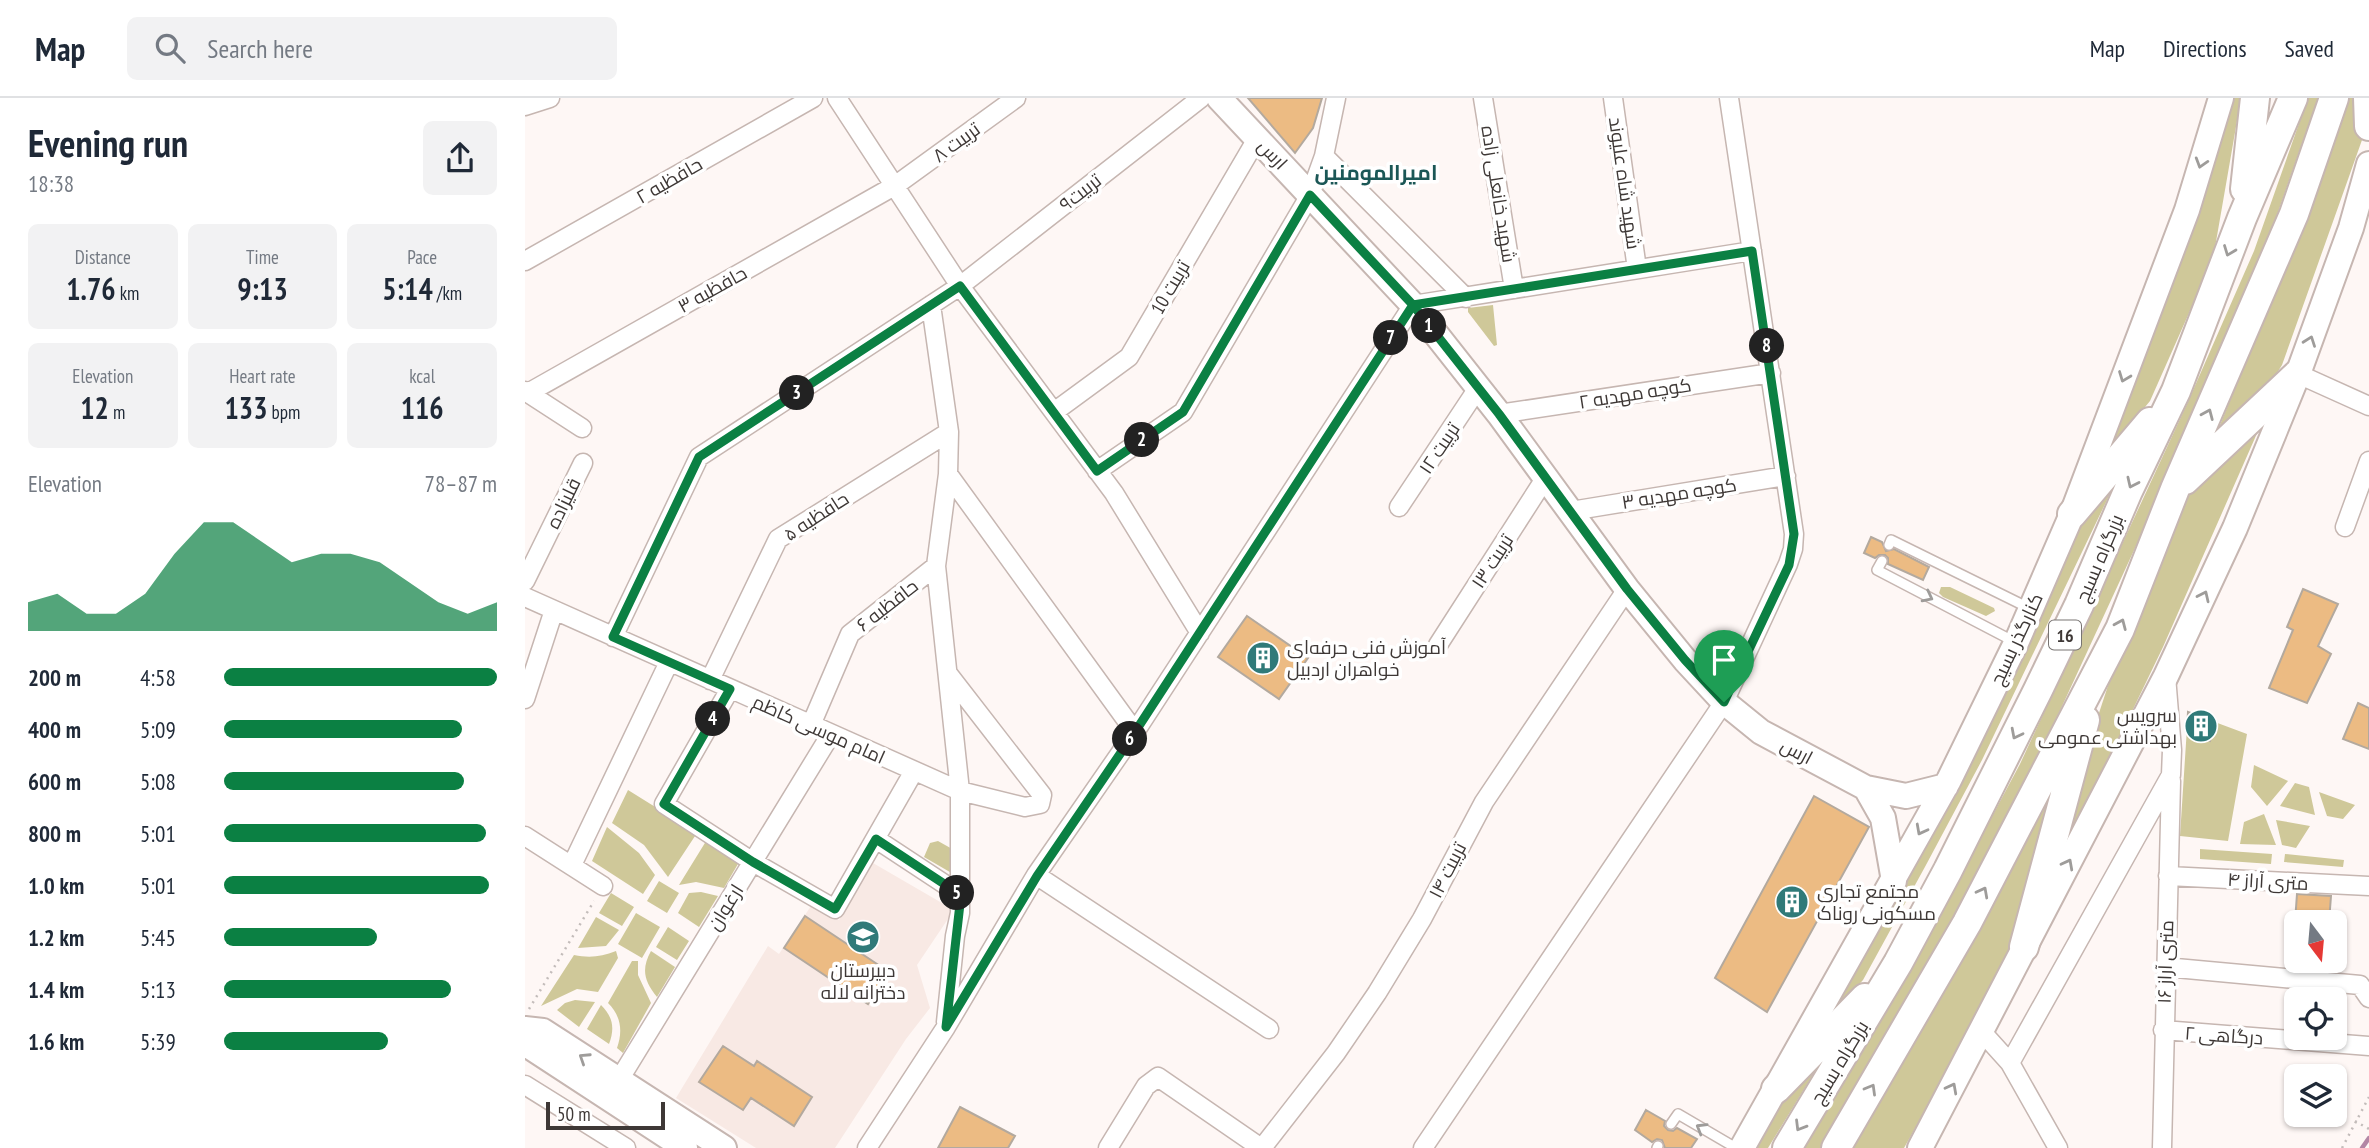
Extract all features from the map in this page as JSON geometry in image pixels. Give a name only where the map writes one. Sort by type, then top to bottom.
[{"type":"highway","points":[[2242,218],[2255,98]]},
{"type":"highway","name":"بزرگراه بسیج","points":[[1787,1148],[1899,963],[2044,678],[2176,391],[2242,218],[2294,98]]},
{"type":"highway","name":"16","points":[[1836,1148],[1967,923],[2120,629],[2175,489],[2294,214],[2334,98]]},
{"type":"highway","points":[[2368,98],[2369,126]]},
{"type":"highway","points":[[2175,489],[2298,374]]},
{"type":"highway","points":[[2072,514],[2176,391]]},
{"type":"highway","points":[[2024,947],[2099,670]]},
{"type":"highway","points":[[1776,1088],[1899,963]]},
{"type":"main road","name":"ارس","points":[[1219,98],[1413,305],[1499,414],[1627,589],[1685,660],[1724,702],[1761,732],[1866,788],[1906,796],[1946,786]]},
{"type":"main road","name":"کنارگذر بسیج","points":[[1742,1148],[1946,786],[2016,643],[2072,514],[2186,210],[2221,98]]},
{"type":"main road","points":[[1920,1148],[2167,676],[2235,528],[2360,230],[2369,164]]},
{"type":"main road","points":[[1866,788],[1883,818],[1894,881]]},
{"type":"main road","points":[[685,1148],[532,1048],[525,1029],[543,1031],[724,1148]]},
{"type":"street","points":[[525,106],[550,98]]},
{"type":"street","name":"حافظیه ۲","points":[[525,261],[813,98]]},
{"type":"street","points":[[837,98],[960,286],[1114,493],[1200,633]]},
{"type":"street","name":"تربیت ۸","points":[[896,185],[1016,98]]},
{"type":"street","name":"تربیت۹","points":[[613,637],[699,457],[960,286],[1201,98]]},
{"type":"street","points":[[1097,471],[1183,412],[1310,195],[1324,156],[1336,98]]},
{"type":"street","name":"شهید خانعلی زاده","points":[[1483,98],[1514,289]]},
{"type":"street","name":"شهید شاه علیوند","points":[[1613,98],[1637,269]]},
{"type":"street","points":[[1423,1148],[1724,702],[1789,565],[1794,534],[1729,98]]},
{"type":"street","name":"تربیت 10","points":[[1054,412],[1129,357],[1258,137]]},
{"type":"street","points":[[1324,156],[1465,298]]},
{"type":"street","name":"حافظیه ۳","points":[[526,392],[896,185]]},
{"type":"street","points":[[867,1148],[946,1027],[1037,876],[1135,732],[1413,305],[1752,251]]},
{"type":"street","points":[[931,305],[949,432],[949,474],[936,566],[960,791],[961,895],[946,1027]]},
{"type":"street","name":"کوچه مهدیه ۲","points":[[1499,414],[1771,373]]},
{"type":"street","points":[[2298,374],[2369,406]]},
{"type":"street","name":"تربیت ۱۲","points":[[1399,507],[1478,388]]},
{"type":"street","points":[[526,392],[582,428]]},
{"type":"street","name":"حافظیه ۵","points":[[710,680],[778,539],[949,432]]},
{"type":"street","points":[[2345,527],[2369,461]]},
{"type":"street","name":"قلیزاده","points":[[525,581],[583,463]]},
{"type":"street","points":[[949,474],[1135,732]]},
{"type":"street","name":"کوچه مهدیه ۳","points":[[1571,511],[1786,476]]},
{"type":"street","name":"تربیت ۱۳","points":[[1438,645],[1546,477]]},
{"type":"street","name":"حافظیه ۶","points":[[811,725],[850,634],[936,566]]},
{"type":"street","name":"تربیت ۱۴","points":[[1261,1148],[1336,1052],[1384,982],[1422,919],[1484,802],[1627,589]]},
{"type":"street","name":"امام موسی کاظم","points":[[525,597],[960,791],[1025,807],[1041,804],[1042,795],[948,673]]},
{"type":"street","points":[[525,699],[554,610]]},
{"type":"street","points":[[572,865],[669,662]]},
{"type":"street","name":"۱۶ متری آراز","points":[[2162,1148],[2172,750],[2167,676]]},
{"type":"street","points":[[730,689],[664,804],[753,862],[835,909],[914,771]]},
{"type":"street","name":"ارغوان","points":[[619,1080],[831,734]]},
{"type":"street","points":[[2010,1063],[2171,775]]},
{"type":"street","points":[[526,838],[603,886]]},
{"type":"street","points":[[876,839],[961,895]]},
{"type":"street","points":[[1037,876],[1269,1029]]},
{"type":"street","name":"۴ متری آراز","points":[[2168,876],[2369,886]]},
{"type":"street","points":[[2165,967],[2364,992]]},
{"type":"street","name":"درگاهی ۲","points":[[2163,1030],[2369,1046]]},
{"type":"street","points":[[1982,1032],[2010,1063],[2058,1148]]},
{"type":"street","points":[[1108,1148],[1146,1086],[1158,1077],[1261,1148]]},
{"type":"street","points":[[525,1085],[624,1148]]},
{"type":"lane","points":[[1889,545],[1891,540],[2031,608]]},
{"type":"lane","points":[[1882,561],[1877,570],[2016,643]]},
{"type":"lane","points":[[1671,1124],[1678,1114],[1735,1148]]},
{"type":"path","points":[[525,1015],[603,886]]},
{"type":"path","points":[[2342,1148],[2369,1097]]},
{"type":"path","points":[[2356,1121],[2369,1129]]},
{"type":"shaded area","points":[[2235,98],[2241,98],[2213,259],[2150,401],[2102,459]]},
{"type":"shaded area","points":[[2308,98],[2318,98],[2263,255],[2196,416],[2040,754],[1934,955],[1820,1148],[1804,1148],[1919,953],[2020,764],[2187,404],[2254,251]]},
{"type":"shaded area","points":[[2347,98],[2359,98],[2362,140],[2282,365],[2262,397],[2217,432],[2318,188]]},
{"type":"shaded area","points":[[1493,305],[1497,345],[1494,346],[1468,312],[1468,308]]},
{"type":"shaded area","points":[[2262,422],[2163,647],[2057,867],[2079,774],[2121,646],[2187,494]]},
{"type":"shaded area","points":[[2120,473],[1982,760],[1926,865],[1863,980],[1821,1027],[2078,519]]},
{"type":"shaded area","points":[[1941,587],[1950,587],[1994,608],[1995,611],[1986,616],[1943,597],[1939,593]]},
{"type":"shaded area","points":[[2188,712],[2247,734],[2228,841],[2180,836]]},
{"type":"shaded area","points":[[2254,765],[2288,781],[2267,806],[2251,787]]},
{"type":"shaded area","points":[[2061,769],[2027,916],[1973,1026],[1904,1148],[1845,1148]]},
{"type":"shaded area","points":[[2295,783],[2309,787],[2315,815],[2280,806]]},
{"type":"shaded area","points":[[628,790],[697,833],[668,877],[644,845],[612,823]]},
{"type":"shaded area","points":[[2319,792],[2355,805],[2343,819],[2327,816]]},
{"type":"shaded area","points":[[2264,814],[2276,845],[2240,844],[2244,822]]},
{"type":"shaded area","points":[[2276,820],[2310,826],[2296,848],[2282,845]]},
{"type":"shaded area","points":[[607,827],[639,853],[655,875],[643,894],[592,861]]},
{"type":"shaded area","points":[[708,838],[742,857],[724,888],[696,882],[679,885]]},
{"type":"shaded area","points":[[938,841],[954,850],[955,875],[924,857],[930,843]]},
{"type":"shaded area","points":[[2200,849],[2272,854],[2271,864],[2200,859]]},
{"type":"shaded area","points":[[2285,854],[2344,860],[2343,867],[2284,862]]},
{"type":"shaded area","points":[[873,863],[954,910],[917,965],[930,1008],[906,1039],[835,1148],[756,1148],[676,1098],[768,946],[779,954],[813,903],[839,920]]},
{"type":"shaded area","points":[[659,881],[679,893],[667,913],[647,901]]},
{"type":"shaded area","points":[[701,892],[718,896],[699,927],[678,913],[689,893]]},
{"type":"shaded area","points":[[611,893],[634,907],[622,926],[599,913]]},
{"type":"shaded area","points":[[636,913],[660,927],[642,958],[618,944]]},
{"type":"shaded area","points":[[596,917],[619,930],[606,946],[578,948]]},
{"type":"shaded area","points":[[668,927],[689,941],[677,960],[656,947]]},
{"type":"shaded area","points":[[616,951],[618,958],[598,992],[577,989],[541,1006],[574,955],[595,956]]},
{"type":"shaded area","points":[[651,951],[675,967],[657,997],[645,975]]},
{"type":"shaded area","points":[[632,961],[638,961],[638,975],[651,1003],[623,1053],[617,1048],[620,1036],[618,1018],[608,1003]]},
{"type":"shaded area","points":[[575,1000],[595,1002],[579,1027],[557,1010],[565,1003]]},
{"type":"shaded area","points":[[601,1005],[612,1023],[609,1044],[587,1029]]},
{"type":"shaded area","points":[[1835,1039],[1768,1148],[1755,1148],[1786,1094]]},
{"type":"building","points":[[1248,98],[1322,98],[1313,128],[1295,153]]},
{"type":"building","points":[[1871,537],[1882,542],[1886,551],[1894,549],[1929,567],[1923,580],[1888,564],[1885,555],[1875,558],[1864,553]]},
{"type":"building","points":[[2303,589],[2338,604],[2318,646],[2331,654],[2307,703],[2269,688],[2293,630],[2287,627]]},
{"type":"building","name":"آموزش فنی حرفه‌ای خواهران اردبیل","points":[[1247,616],[1308,658],[1279,699],[1218,657]]},
{"type":"building","points":[[2358,703],[2369,708],[2369,749],[2343,739]]},
{"type":"building","name":"سرویس بهداشتی عمومی","points":[[2188,712],[2216,722],[2210,741],[2187,731]]},
{"type":"building","name":"مجتمع تجاری مسکونی روناک","points":[[1814,796],[1869,827],[1767,1012],[1715,978]]},
{"type":"building","points":[[2297,894],[2331,896],[2330,910],[2296,910]]},
{"type":"building","points":[[805,916],[889,972],[868,1004],[784,948]]},
{"type":"building","points":[[723,1046],[754,1066],[757,1061],[812,1097],[794,1126],[751,1098],[743,1110],[699,1082]]},
{"type":"building","points":[[960,1107],[1015,1136],[1008,1148],[938,1148]]},
{"type":"building","points":[[1646,1110],[1665,1121],[1664,1126],[1668,1130],[1677,1128],[1697,1139],[1691,1148],[1665,1148],[1662,1140],[1652,1142],[1635,1130]]},
{"type":"waterway","points":[[2362,1148],[2369,1138]]},
{"type":"place","name":"آموزش فنی حرفه‌ای خواهران اردبیل","points":[[1263,658]]},
{"type":"place","name":"سرویس بهداشتی عمومی","points":[[2201,726]]},
{"type":"place","name":"مجتمع تجاری مسکونی روناک","points":[[1792,902]]},
{"type":"place","name":"دبیرستان دخترانه لاله","points":[[863,937]]},
{"type":"district","name":"امیرالمومنین","points":[[1376,172]]},
{"type":"route","points":[[1724,702],[1685,660],[1627,589],[1499,414],[1413,305],[1310,195],[1183,412],[1097,471],[960,286],[699,457],[613,637],[730,689],[664,804],[753,862],[835,909],[876,839],[961,895],[946,1027],[1037,876],[1135,732],[1413,305],[1752,251],[1794,534],[1789,565],[1724,702]]}]
